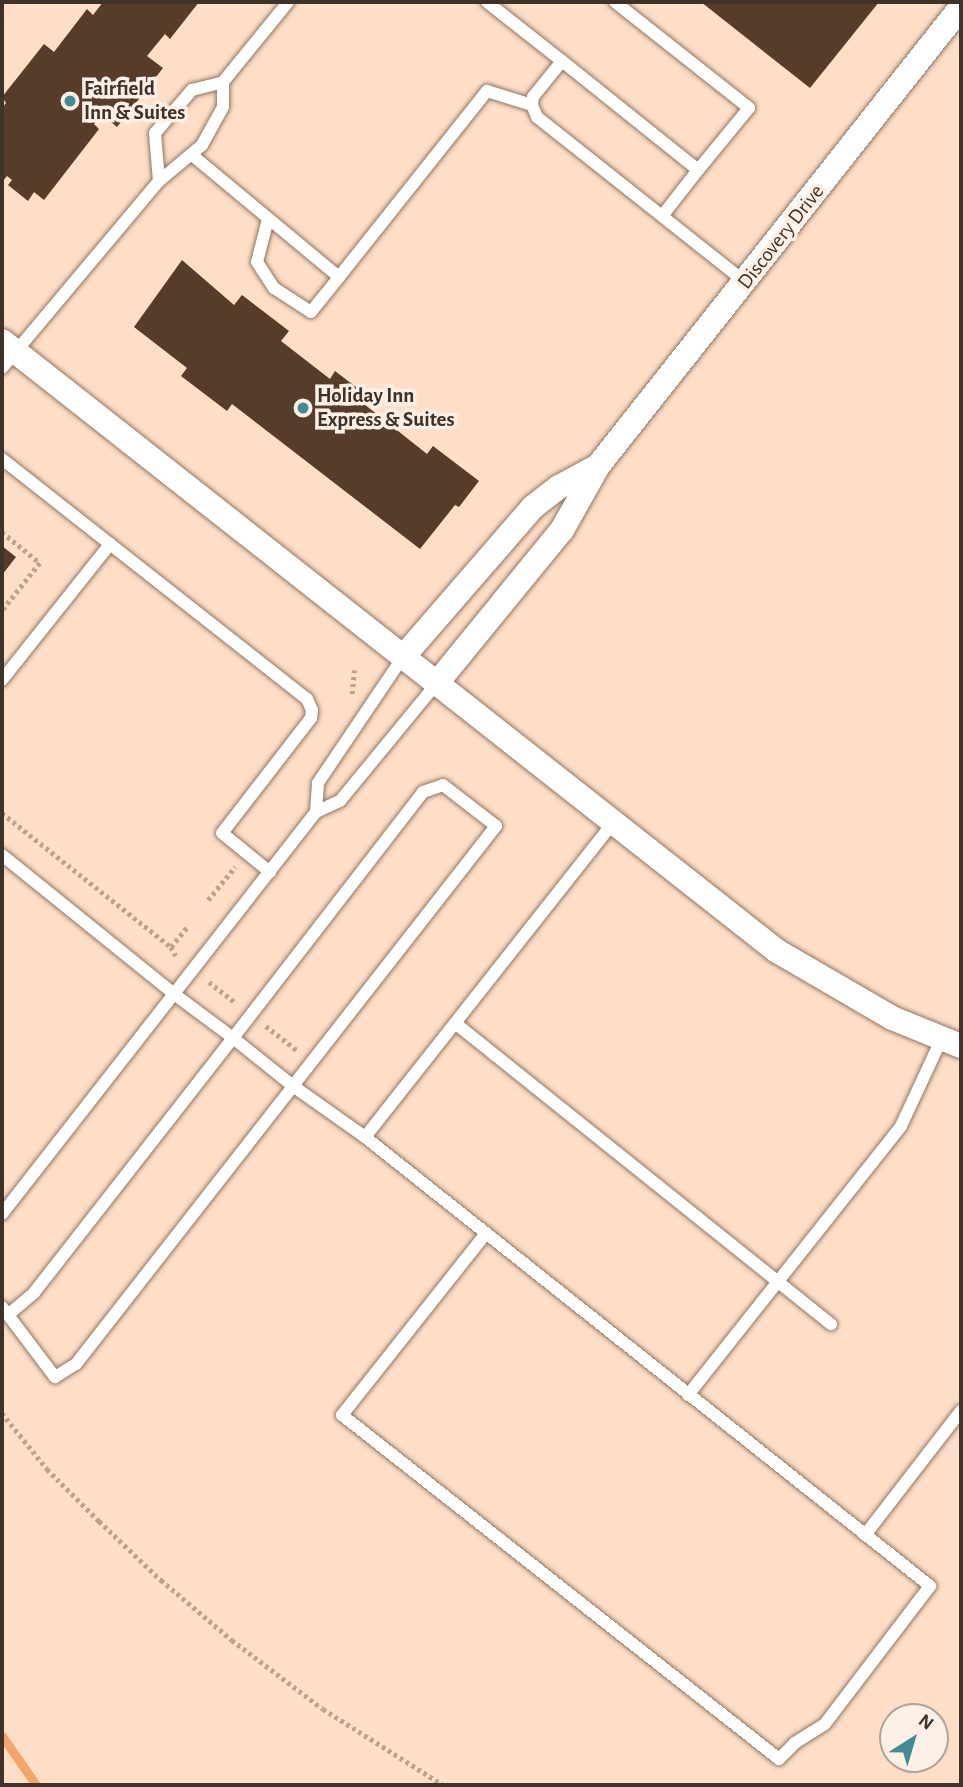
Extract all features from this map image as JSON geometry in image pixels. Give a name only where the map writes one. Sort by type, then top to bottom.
[{"type":"street","name":"Discovery Drive","points":[[437,683],[562,530],[598,466],[961,6]]},
{"type":"street","points":[[6,354],[404,657],[777,951],[892,1018],[952,1042]]},
{"type":"street","name":"Discovery Drive","points":[[404,657],[533,507],[559,487],[598,466]]},
{"type":"lane","points":[[159,181],[155,133],[192,90],[223,82],[288,2]]},
{"type":"lane","points":[[487,2],[698,170]]},
{"type":"lane","points":[[615,2],[749,108],[662,216]]},
{"type":"lane","points":[[562,61],[533,97],[531,105],[537,117],[745,282]]},
{"type":"lane","points":[[6,354],[159,181],[202,145],[223,107],[223,82]]},
{"type":"lane","points":[[268,219],[257,262],[274,288],[312,312],[488,91],[531,105]]},
{"type":"lane","points":[[192,155],[339,277]]},
{"type":"lane","points":[[2,459],[307,699],[312,710],[311,718],[222,833],[270,872]]},
{"type":"lane","points":[[2,680],[110,544]]},
{"type":"lane","points":[[316,812],[318,783],[404,657]]},
{"type":"lane","points":[[2,1214],[316,812],[340,800],[437,683]]},
{"type":"lane","points":[[443,785],[496,826],[76,1364],[55,1377],[5,1311],[34,1293],[233,1038],[424,792],[443,785]]},
{"type":"lane","points":[[365,1137],[614,822]]},
{"type":"lane","points":[[2,855],[174,994],[293,1086],[365,1137],[486,1233],[688,1395],[930,1586],[825,1724],[795,1742],[779,1759],[342,1415],[486,1233]]},
{"type":"lane","points":[[455,1023],[831,1324]]},
{"type":"lane","points":[[688,1395],[901,1126],[952,1042]]},
{"type":"lane","points":[[865,1535],[961,1411]]},
{"type":"path","points":[[2,532],[40,563],[2,611]]},
{"type":"path","points":[[2,813],[171,947],[176,956]]},
{"type":"path","points":[[208,900],[235,866]]},
{"type":"path","points":[[171,947],[188,926]]},
{"type":"path","points":[[208,981],[239,1005]]},
{"type":"path","points":[[264,1025],[298,1051]]},
{"type":"path","points":[[2,1413],[56,1478],[161,1580],[323,1709],[443,1785]]},
{"type":"building","name":"Fairfield Inn & Suites","points":[[103,2],[199,2],[170,39],[165,34],[147,56],[163,68],[117,127],[101,114],[94,124],[99,129],[44,200],[34,192],[28,201],[8,185],[12,180],[7,176],[2,182],[2,108],[6,103],[2,97],[44,44],[54,52],[87,9],[93,15]]},
{"type":"building","points":[[701,2],[879,2],[810,88]]},
{"type":"building","name":"Holiday Inn Express & Suites","points":[[182,260],[234,305],[242,295],[289,331],[281,341],[330,379],[335,371],[369,397],[364,404],[427,454],[433,446],[479,481],[459,507],[455,505],[420,549],[232,404],[227,411],[181,376],[187,368],[134,327]]},
{"type":"building","points":[[2,546],[16,557],[2,575]]},
{"type":"waterway","points":[[2,1736],[36,1785]]},
{"type":"place","name":"Fairfield Inn & Suites","points":[[70,101]]},
{"type":"place","name":"Holiday Inn Express & Suites","points":[[303,408]]}]
